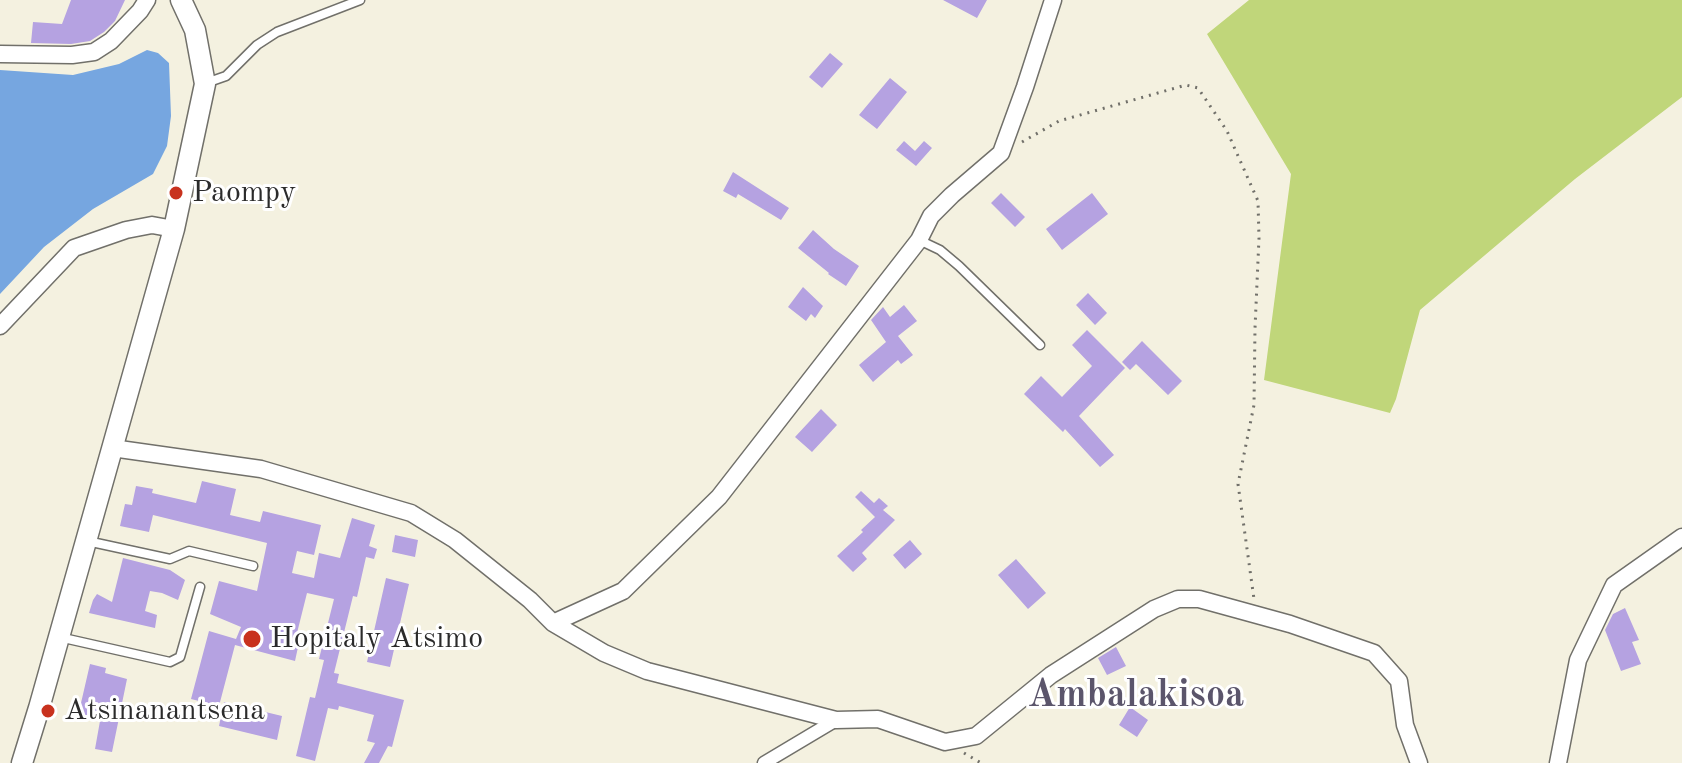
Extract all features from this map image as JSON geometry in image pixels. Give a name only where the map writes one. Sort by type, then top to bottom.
[{"type":"street","points":[[0,54],[72,55],[94,52],[111,41],[147,0]]},
{"type":"street","points":[[22,763],[174,229],[205,84],[195,30],[181,0]]},
{"type":"street","points":[[553,623],[623,591],[719,497],[919,240],[931,216],[1001,153],[1053,0]]},
{"type":"street","points":[[0,326],[74,248],[126,230],[152,225],[174,229]]},
{"type":"street","points":[[112,448],[261,469],[411,513],[455,540],[530,600],[553,623],[604,653],[647,671],[836,720],[878,719],[945,742],[976,736],[1051,675],[1154,609],[1178,599],[1199,599],[1374,653],[1399,681],[1405,725],[1419,763]]},
{"type":"street","points":[[1558,763],[1578,660],[1614,585],[1682,537]]},
{"type":"street","points":[[764,763],[836,720]]},
{"type":"lane","points":[[205,84],[226,76],[257,45],[277,32],[360,0]]},
{"type":"lane","points":[[919,240],[940,250],[959,266],[1040,345]]},
{"type":"lane","points":[[86,541],[170,559],[189,551],[253,566]]},
{"type":"lane","points":[[59,637],[170,662],[180,657],[200,587]]},
{"type":"path","points":[[1001,153],[1059,121],[1186,85],[1198,88],[1227,131],[1258,201],[1254,405],[1238,484],[1257,615]]},
{"type":"green space","points":[[1249,0],[1682,0],[1682,97],[1575,179],[1420,310],[1390,413],[1264,380],[1291,174],[1207,34]]},
{"type":"water","points":[[147,50],[158,53],[169,63],[171,116],[167,146],[153,174],[93,209],[44,247],[0,294],[0,70],[73,75],[119,64]]},
{"type":"building","points":[[71,0],[125,0],[115,21],[90,41],[31,43],[33,22],[62,24]]},
{"type":"building","points":[[943,0],[987,0],[977,18]]},
{"type":"building","points":[[830,53],[843,64],[822,88],[809,77]]},
{"type":"building","points":[[890,78],[907,92],[877,129],[859,115]]},
{"type":"building","points":[[904,141],[915,151],[924,141],[932,148],[916,166],[896,150]]},
{"type":"building","points":[[733,172],[789,208],[781,220],[738,194],[736,198],[723,191]]},
{"type":"building","points":[[1001,193],[1025,217],[1015,227],[991,203]]},
{"type":"building","points":[[1092,193],[1108,214],[1062,250],[1046,229]]},
{"type":"building","points":[[813,230],[859,266],[846,286],[798,248]]},
{"type":"building","points":[[803,287],[823,306],[815,318],[811,314],[806,321],[788,307]]},
{"type":"building","points":[[1088,293],[1107,313],[1095,325],[1076,305]]},
{"type":"building","points":[[904,305],[917,321],[898,336],[913,355],[901,364],[898,360],[873,382],[859,365],[886,342],[871,320],[883,307],[890,317]]},
{"type":"building","points":[[1087,330],[1125,368],[1079,416],[1114,455],[1100,467],[1065,429],[1063,432],[1024,394],[1041,376],[1062,397],[1092,366],[1072,345]]},
{"type":"building","points":[[1142,341],[1182,381],[1168,395],[1136,364],[1130,370],[1122,362]]},
{"type":"building","points":[[821,409],[837,425],[812,452],[795,437]]},
{"type":"building","points":[[202,481],[236,489],[230,515],[260,522],[263,511],[321,525],[314,555],[297,551],[292,573],[314,578],[319,553],[340,558],[352,518],[375,525],[369,546],[377,549],[374,559],[366,557],[334,673],[339,674],[337,683],[404,700],[392,747],[388,746],[379,763],[364,763],[375,743],[367,741],[374,715],[339,706],[338,710],[328,708],[315,761],[296,756],[310,697],[315,698],[324,660],[319,659],[334,599],[307,593],[296,637],[300,638],[295,661],[235,645],[219,706],[191,699],[209,631],[236,639],[241,627],[210,614],[219,581],[257,591],[267,543],[153,515],[149,532],[120,526],[125,504],[132,505],[136,486],[196,503]]},
{"type":"building","points":[[861,491],[874,503],[879,498],[888,506],[883,510],[895,520],[862,553],[867,559],[853,572],[837,556],[875,517],[855,497]]},
{"type":"building","points":[[395,535],[418,540],[415,557],[392,552]]},
{"type":"building","points":[[910,540],[922,554],[905,569],[893,555]]},
{"type":"building","points":[[123,558],[170,570],[185,580],[178,600],[150,591],[145,611],[157,615],[155,628],[89,613],[97,594],[112,602]]},
{"type":"building","points":[[1016,559],[1046,593],[1028,609],[998,575]]},
{"type":"building","points":[[386,578],[409,584],[390,667],[367,662]]},
{"type":"building","points":[[1625,608],[1639,640],[1632,642],[1641,664],[1621,671],[1605,630],[1613,614]]},
{"type":"building","points":[[1116,647],[1126,666],[1107,675],[1098,658]]},
{"type":"building","points":[[90,664],[106,668],[105,673],[127,679],[112,752],[95,749],[100,721],[78,716]]},
{"type":"building","points":[[224,702],[282,716],[277,740],[219,726]]},
{"type":"building","points":[[1130,707],[1148,720],[1137,737],[1119,725]]},
{"type":"place","name":"Paompy","points":[[176,193]]},
{"type":"place","name":"Hopitaly Atsimo","points":[[252,639]]},
{"type":"place","name":"Atsinanantsena","points":[[48,711]]},
{"type":"district","name":"Ambalakisoa","points":[[1136,696]]}]
